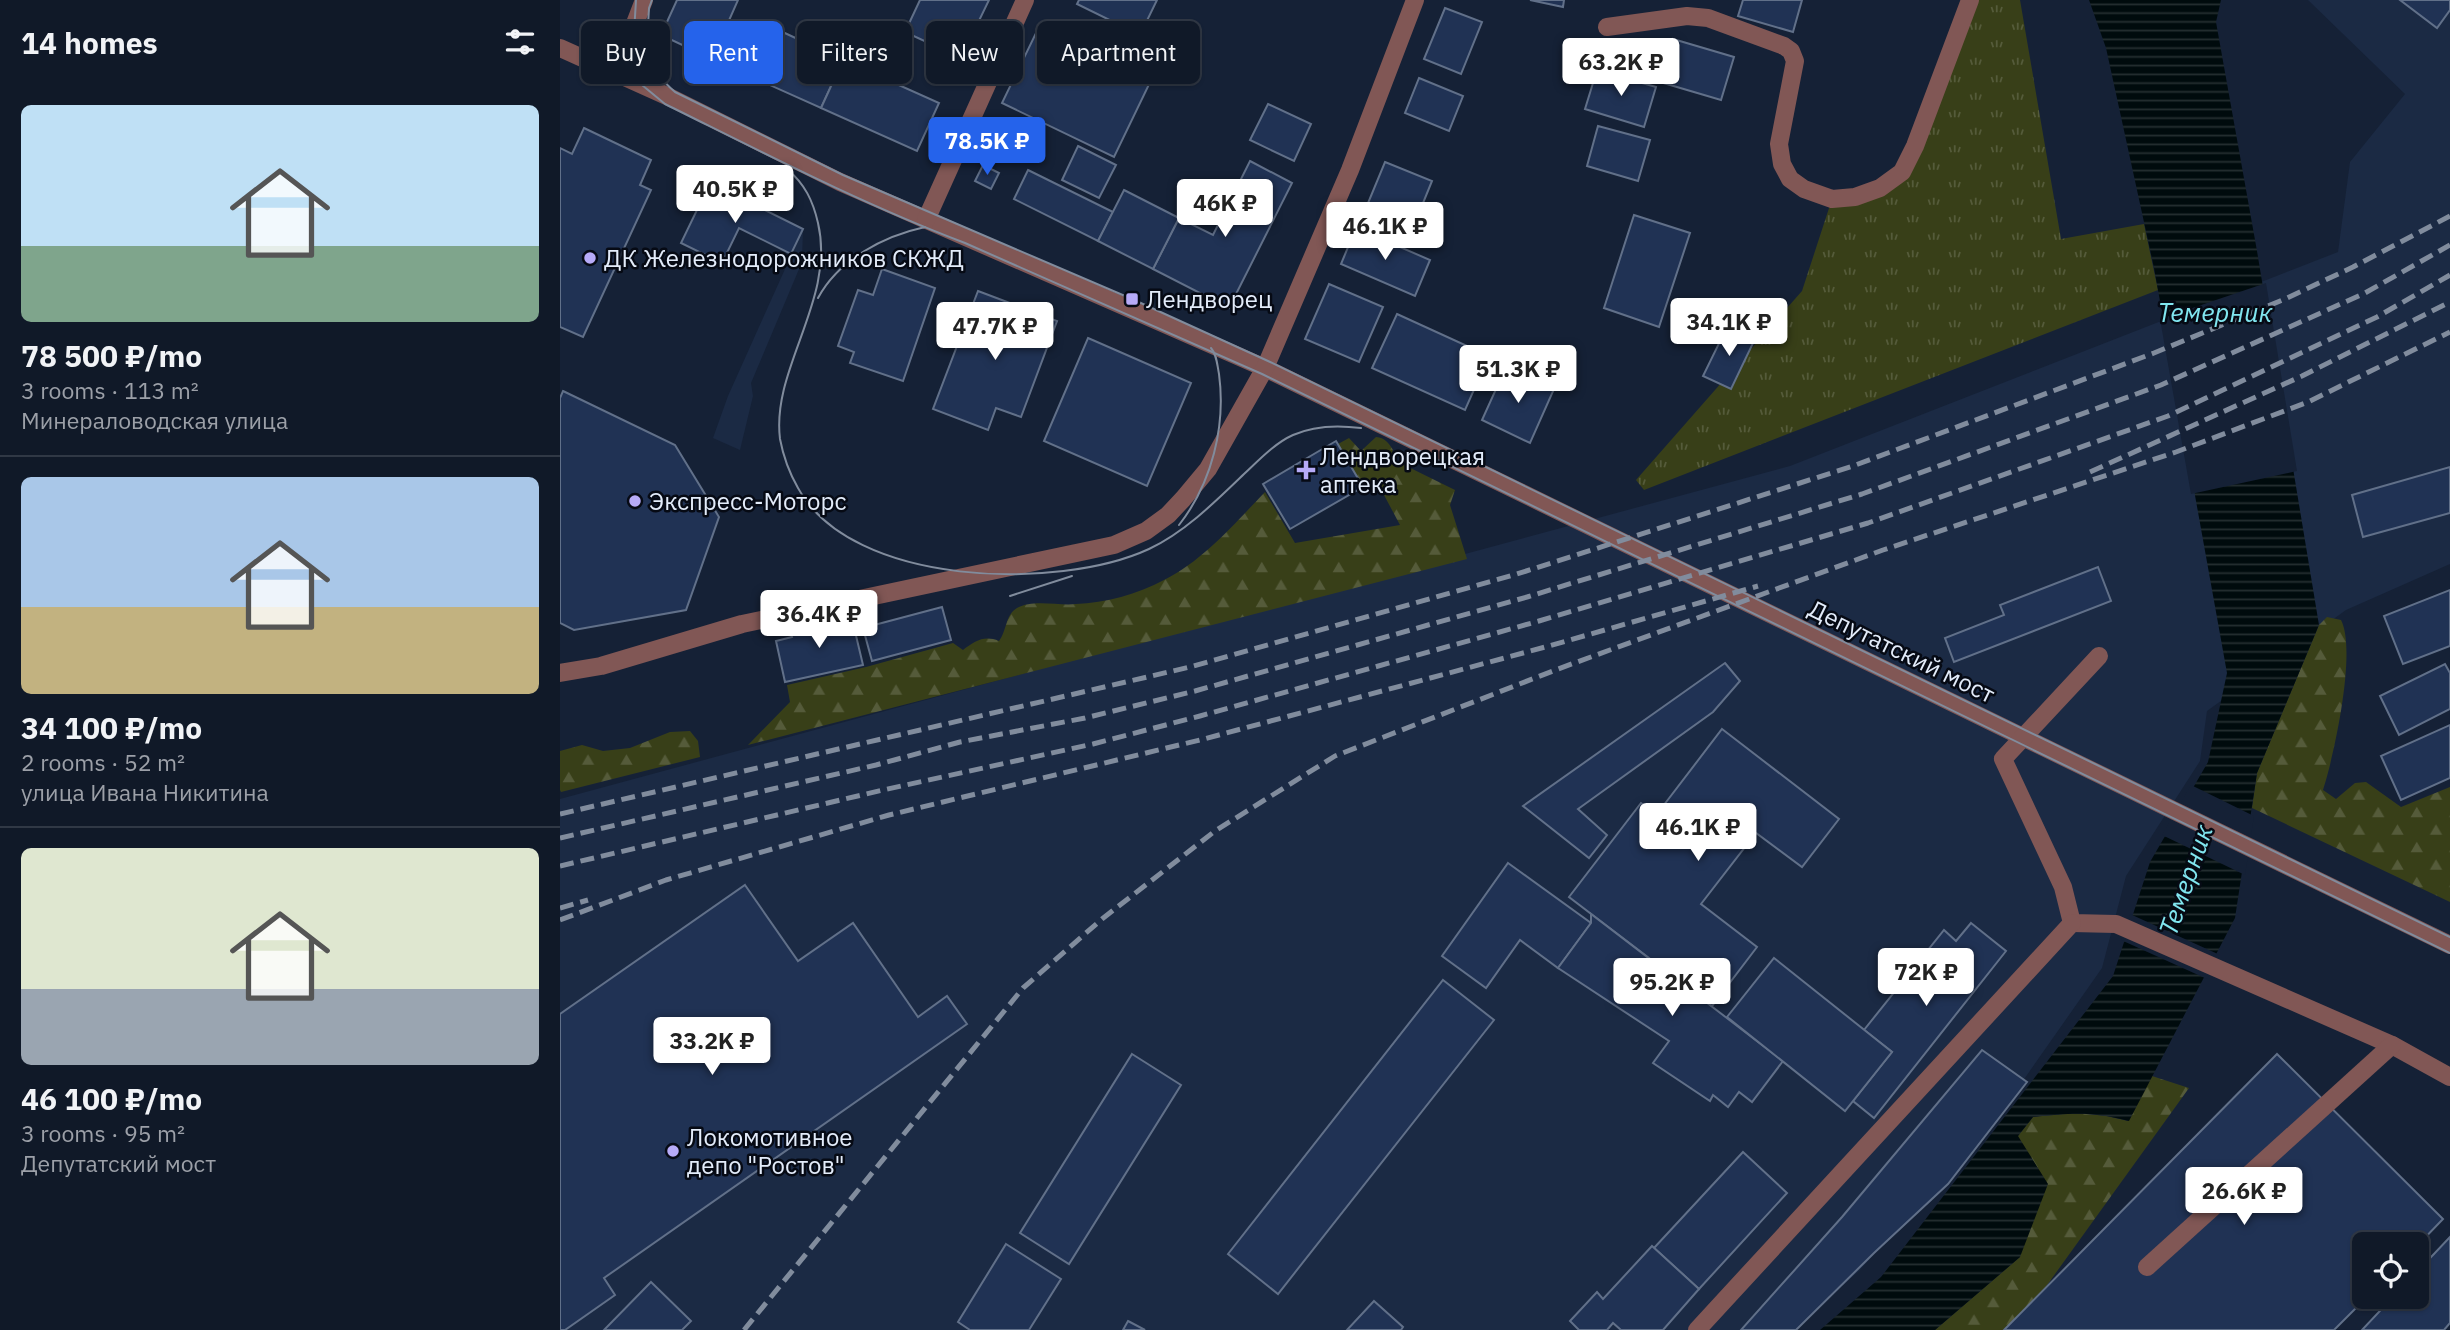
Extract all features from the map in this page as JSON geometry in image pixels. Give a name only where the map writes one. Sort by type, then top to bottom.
[{"type":"street","points":[[636,21],[644,0]]},
{"type":"street","points":[[926,220],[1025,0]]},
{"type":"street","points":[[560,673],[601,666],[742,624],[1114,545],[1146,531],[1168,515],[1208,469],[1265,368],[1350,170],[1415,0]]},
{"type":"street","points":[[1607,27],[1687,16],[1708,18],[1791,51],[1795,61],[1779,144],[1782,164],[1790,179],[1804,189],[1832,199],[1855,197],[1880,188],[1902,172],[1915,146],[1970,0]]},
{"type":"street","name":"Депутатский мост","points":[[560,48],[581,57]]},
{"type":"street","name":"Депутатский мост","points":[[639,84],[840,182],[1265,368],[1402,433],[2450,945]]},
{"type":"street","points":[[2072,923],[2063,887],[2003,759],[2099,656]]},
{"type":"street","points":[[1697,1330],[2072,923],[2116,924],[2392,1045],[2450,1077]]},
{"type":"street","points":[[2147,1267],[2392,1045]]},
{"type":"shaded area","points":[[2308,0],[2450,0],[2450,564],[2346,610],[2207,711],[2200,761],[2126,876],[2102,968],[1994,1122],[1859,1271],[1793,1330],[560,1330],[560,799],[1790,466],[2338,252],[2350,162],[2405,94]]},
{"type":"shaded area","points":[[803,229],[802,262],[751,383],[753,396],[740,450],[713,438],[728,396]]},
{"type":"green space","points":[[1970,0],[2020,0],[2061,239],[2144,224],[2158,290],[1644,490],[1636,480],[1802,291],[1832,199],[1902,172]]},
{"type":"green space","points":[[1376,437],[1384,439],[1393,450],[1390,458],[1455,490],[1450,505],[1467,559],[748,745],[790,702],[787,685],[953,643],[963,650],[980,640],[999,641],[1010,615],[1023,605],[1098,602],[1143,590],[1179,572],[1192,562],[1218,540],[1265,492],[1295,543],[1400,525],[1376,480],[1363,487],[1338,444],[1349,438],[1361,451]]},
{"type":"green space","points":[[2327,617],[2341,620],[2346,655],[2338,729],[2323,790],[2336,799],[2355,783],[2366,782],[2401,807],[2450,787],[2450,902],[2252,808],[2257,773],[2319,625]]},
{"type":"green space","points":[[690,731],[698,741],[700,757],[561,792],[560,790],[560,751],[582,745],[603,751],[630,748],[670,732]]},
{"type":"green space","points":[[2152,1076],[2189,1088],[2037,1299],[2003,1330],[1935,1330],[2020,1257],[2018,1136],[2033,1117],[2080,1114],[2128,1121]]},
{"type":"water","name":"Темерник","points":[[2089,0],[2221,0],[2216,22],[2319,625],[2257,773],[2235,918],[2129,1121],[2081,1114],[2033,1117],[2018,1136],[2048,1184],[2020,1257],[1935,1330],[1820,1330],[1881,1277],[2113,976],[2150,862],[2208,762],[2227,673],[2154,268],[2106,48]]},
{"type":"pier","points":[[2266,283],[2297,471],[2191,494],[2160,319]]},
{"type":"pier","points":[[2191,785],[2254,816],[2245,875],[2162,835]]},
{"type":"pier","points":[[2130,914],[2220,955],[2207,979],[2121,940]]},
{"type":"building","points":[[677,0],[738,0],[729,21],[684,21],[684,46],[670,39],[670,21],[667,21]]},
{"type":"building","points":[[920,0],[989,0],[979,21],[926,21],[926,42],[912,35],[910,21]]},
{"type":"building","points":[[1079,0],[1157,0],[1147,21],[1112,21],[1077,4]]},
{"type":"building","points":[[1530,0],[1564,0],[1563,7]]},
{"type":"building","points":[[1743,0],[1802,0],[1793,32],[1738,16]]},
{"type":"building","points":[[2400,0],[2450,0],[2450,10],[2437,28]]},
{"type":"building","points":[[1445,8],[1482,22],[1461,74],[1424,59]]},
{"type":"building","points":[[1037,31],[1037,84],[1149,84],[1114,157],[1002,103],[1011,84],[1023,84],[1023,60]]},
{"type":"building","points":[[783,32],[797,39],[797,84],[832,84],[821,108],[768,84],[783,84]]},
{"type":"building","points":[[1673,39],[1734,57],[1721,100],[1660,82]]},
{"type":"building","points":[[1597,70],[1656,87],[1644,127],[1585,109]]},
{"type":"building","points":[[1419,78],[1463,96],[1449,131],[1405,113]]},
{"type":"building","points":[[832,84],[897,84],[939,103],[917,151],[821,108]]},
{"type":"building","points":[[1268,104],[1311,124],[1294,161],[1250,140]]},
{"type":"building","points":[[1598,126],[1650,140],[1638,181],[1587,166]]},
{"type":"building","name":"ДК Железнодорожников СКЖД","points":[[584,128],[651,160],[640,185],[651,190],[583,337],[560,327],[560,148],[572,154]]},
{"type":"building","points":[[1078,146],[1116,165],[1099,198],[1062,180]]},
{"type":"building","points":[[1250,161],[1292,183],[1229,308],[1153,269],[1179,218],[1213,235]]},
{"type":"building","points":[[1385,162],[1432,181],[1408,240],[1361,220]]},
{"type":"building","points":[[983,165],[999,173],[991,189],[975,181]]},
{"type":"building","points":[[1028,170],[1113,212],[1098,241],[1014,199]]},
{"type":"building","points":[[710,183],[803,229],[791,254],[739,228],[722,263],[681,243]]},
{"type":"building","points":[[1124,190],[1179,218],[1153,269],[1098,241]]},
{"type":"building","points":[[1634,215],[1690,233],[1659,327],[1604,308]]},
{"type":"building","points":[[1356,228],[1430,260],[1415,296],[1341,264]]},
{"type":"building","points":[[882,269],[935,288],[903,381],[850,363],[854,352],[838,346],[858,290],[873,295]]},
{"type":"building","points":[[1329,284],[1383,307],[1359,362],[1305,339]]},
{"type":"building","points":[[978,291],[1057,321],[1021,417],[996,408],[988,430],[933,409]]},
{"type":"building","points":[[1397,314],[1489,356],[1465,410],[1372,368]]},
{"type":"building","points":[[1727,327],[1754,341],[1731,389],[1703,376]]},
{"type":"building","points":[[1088,338],[1191,383],[1147,486],[1044,441]]},
{"type":"building","points":[[1506,367],[1554,389],[1530,443],[1482,420]]},
{"type":"building","name":"Экспресс-Моторс","points":[[563,391],[675,445],[719,517],[686,610],[574,630],[560,623],[560,398]]},
{"type":"building","points":[[1336,441],[1363,487],[1290,529],[1263,484]]},
{"type":"building","points":[[2450,467],[2450,513],[2363,537],[2352,495]]},
{"type":"building","points":[[2098,567],[2111,601],[1954,662],[1945,638],[2004,615],[2000,605]]},
{"type":"building","points":[[2450,590],[2450,646],[2403,664],[2384,616]]},
{"type":"building","points":[[942,607],[951,640],[872,661],[863,628]]},
{"type":"building","points":[[833,619],[834,627],[853,623],[863,665],[785,682],[776,641],[792,637],[790,629]]},
{"type":"building","points":[[1725,663],[1740,681],[1713,712],[1578,809],[1607,835],[1589,858],[1523,806]]},
{"type":"building","points":[[2445,664],[2450,673],[2450,709],[2399,735],[2380,696]]},
{"type":"building","points":[[2450,725],[2450,778],[2401,800],[2381,756]]},
{"type":"building","points":[[1722,729],[1839,819],[1802,867],[1756,833],[1701,904],[1757,947],[1712,1006],[1569,897],[1641,803],[1657,814]]},
{"type":"building","points":[[1508,863],[1591,923],[1558,968],[1520,940],[1486,988],[1442,956]]},
{"type":"building","name":"Локомотивное депо \"Ростов\"","points":[[745,885],[798,961],[853,923],[918,1017],[947,996],[967,1024],[604,1278],[615,1295],[565,1330],[560,1330],[560,1014]]},
{"type":"building","points":[[1591,914],[1783,1061],[1752,1102],[1739,1092],[1728,1107],[1713,1095],[1710,1101],[1653,1063],[1669,1041],[1558,968],[1591,923]]},
{"type":"building","points":[[1971,923],[2006,951],[1874,1118],[1853,1101],[1892,1052],[1864,1030],[1944,930],[1956,941]]},
{"type":"building","points":[[1774,958],[1892,1052],[1845,1111],[1727,1017]]},
{"type":"building","points":[[1443,980],[1494,1020],[1278,1294],[1228,1254]]},
{"type":"building","points":[[1982,1050],[2027,1082],[1948,1184],[1796,1330],[1741,1330],[1842,1217]]},
{"type":"building","points":[[1132,1054],[1181,1085],[1069,1264],[1020,1233]]},
{"type":"building","points":[[2277,1054],[2443,1219],[2429,1234],[2352,1232],[2352,1309],[2355,1309],[2334,1330],[2004,1330]]},
{"type":"building","points":[[1743,1152],[1787,1193],[1699,1289],[1654,1248]]},
{"type":"building","points":[[2450,1237],[2450,1323],[2444,1330],[2362,1330],[2382,1309],[2429,1309],[2429,1259]]},
{"type":"building","points":[[1006,1244],[1061,1279],[1029,1330],[970,1330],[958,1322]]},
{"type":"building","points":[[1652,1246],[1699,1289],[1663,1330],[1621,1330],[1613,1323],[1607,1330],[1579,1330],[1570,1321],[1597,1292],[1603,1299]]},
{"type":"building","points":[[651,1282],[691,1321],[682,1330],[604,1330]]},
{"type":"building","points":[[1374,1301],[1403,1327],[1401,1330],[1347,1330]]},
{"type":"building","points":[[1128,1321],[1145,1330],[1123,1330]]},
{"type":"tram line","points":[[636,0],[632,66],[642,85],[665,104],[851,195],[1262,374],[2450,953]]},
{"type":"tram line","points":[[652,0],[649,8],[648,55],[655,72],[675,92],[843,175],[1132,299],[1268,361],[2450,937]]},
{"type":"tram line","points":[[787,169],[799,181],[811,200],[818,223],[821,251],[812,306],[785,386],[780,412],[780,439],[798,488],[825,521],[863,545],[909,562],[960,571],[1012,574],[1063,571],[1110,562],[1149,549],[1175,534],[1286,438],[1318,428],[1361,428]]},
{"type":"tram line","points":[[818,298],[838,272],[864,251],[894,236],[925,227]]},
{"type":"tram line","points":[[1179,525],[1200,491],[1218,434],[1221,394],[1216,360],[1211,348]]},
{"type":"tram line","points":[[1010,596],[1072,576]]},
{"type":"railway","points":[[560,814],[1190,667],[1517,574],[1853,466],[2154,353],[2285,299],[2450,216]]},
{"type":"railway","points":[[560,838],[876,765],[960,742],[1085,718],[1195,691],[1527,597],[1862,494],[2161,385],[2365,293],[2450,245]]},
{"type":"railway","points":[[560,866],[1093,744],[1200,716],[1539,621],[1868,523],[2168,416],[2377,317],[2450,275]]},
{"type":"railway","points":[[2090,472],[2302,376],[2450,302]]},
{"type":"railway","points":[[744,1330],[1023,988],[1102,919],[1215,831],[1335,756],[1558,669],[1883,550],[2176,452],[2308,402],[2450,332]]},
{"type":"railway","points":[[560,920],[666,880],[889,815],[1204,739],[1549,646],[1758,586]]},
{"type":"railway","points":[[560,908],[588,900]]},
{"type":"place","name":"ДК Железнодорожников СКЖД","points":[[590,258]]},
{"type":"place","name":"Лендворец","points":[[1132,299]]},
{"type":"place","name":"Лендворецкая аптека","points":[[1306,470]]},
{"type":"place","name":"Экспресс-Моторс","points":[[635,501]]},
{"type":"place","name":"Локомотивное депо \"Ростов\"","points":[[673,1151]]}]
